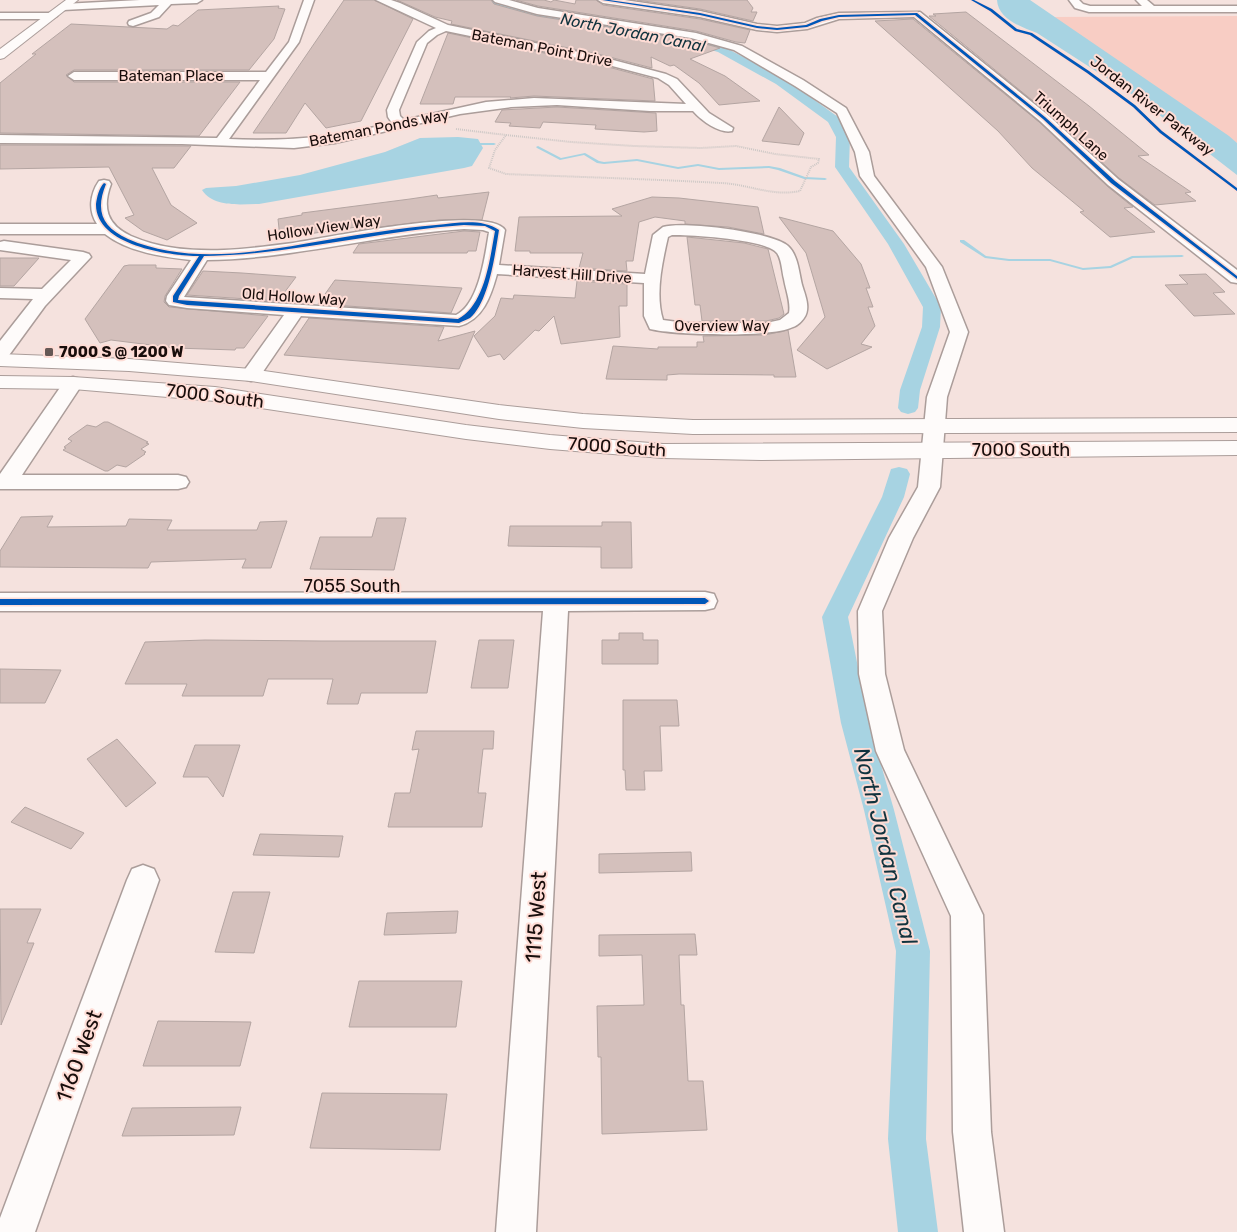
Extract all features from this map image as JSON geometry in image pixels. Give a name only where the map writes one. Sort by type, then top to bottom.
[{"type":"main road","points":[[0,55],[68,4]]},
{"type":"main road","name":"7000 South","points":[[0,360],[129,364],[251,375],[499,412],[583,420],[702,427],[1237,425]]},
{"type":"main road","name":"7000 South","points":[[0,382],[73,383],[215,394],[466,432],[550,442],[663,451],[761,452],[1237,448]]},
{"type":"street","points":[[68,4],[197,0]]},
{"type":"street","points":[[221,141],[294,42],[309,0]]},
{"type":"street","name":"Bateman Point Drive","points":[[380,0],[396,5],[445,28],[598,58],[649,72],[673,82],[704,116],[727,128]]},
{"type":"street","points":[[498,0],[537,11],[692,35],[738,48],[799,83],[842,111],[862,152],[867,176],[934,268],[959,332],[937,397],[932,427],[932,451],[928,487],[901,538],[870,612],[872,674],[890,751],[967,916],[972,1132],[984,1232]]},
{"type":"street","name":"Triumph Lane","points":[[603,0],[700,14],[768,29],[790,29],[807,26],[839,16],[916,14],[1044,118],[1113,182],[1237,278]]},
{"type":"street","points":[[1074,0],[1079,6],[1089,9],[1237,9]]},
{"type":"street","points":[[1141,0],[1151,9]]},
{"type":"street","points":[[1210,0],[1222,9]]},
{"type":"street","points":[[133,23],[155,15],[164,8],[167,2]]},
{"type":"street","points":[[700,14],[709,5]]},
{"type":"street","points":[[0,16],[52,16]]},
{"type":"street","points":[[400,124],[394,117],[393,110],[422,42],[432,33],[445,28]]},
{"type":"street","name":"Bateman Place","points":[[74,76],[268,76]]},
{"type":"street","name":"Bateman Ponds Way","points":[[0,139],[309,143],[499,104],[524,102],[662,108],[696,107]]},
{"type":"street","points":[[2,240],[19,230],[107,229],[99,214],[98,204],[104,184]]},
{"type":"street","name":"Hollow View Way","points":[[107,229],[148,247],[202,255],[296,247],[445,225],[490,225],[496,230],[490,269],[474,312],[464,320]]},
{"type":"street","name":"Overview Way","points":[[668,230],[694,231],[769,241],[777,245],[785,254],[799,312],[792,321],[786,324],[766,328],[684,328],[656,325],[651,315],[653,280],[660,235],[668,230]]},
{"type":"street","points":[[0,354],[47,294],[83,257],[2,240]]},
{"type":"street","name":"Old Hollow Way","points":[[202,255],[176,296],[175,301],[448,322],[464,320]]},
{"type":"street","name":"Harvest Hill Drive","points":[[490,269],[653,280]]},
{"type":"street","points":[[0,293],[47,294]]},
{"type":"street","points":[[251,375],[295,311]]},
{"type":"street","points":[[3,482],[73,383]]},
{"type":"street","points":[[3,482],[178,482]]},
{"type":"street","name":"1115 West","points":[[516,1232],[556,601]]},
{"type":"street","name":"7055 South","points":[[0,602],[705,601]]},
{"type":"street","name":"1160 West","points":[[15,1232],[143,880]]},
{"type":"path","points":[[432,117],[445,128],[507,134],[571,142],[701,148],[736,146],[775,154],[819,159],[818,163],[811,167],[800,191],[787,194],[724,183],[506,174],[490,168],[490,158],[507,134]]},
{"type":"shaded area","points":[[1237,16],[1237,143],[1053,17]]},
{"type":"water","points":[[997,0],[1030,0],[1229,136],[1237,143],[1237,175],[1136,97],[1037,33],[1011,21],[1001,12]]},
{"type":"water","points":[[458,137],[478,139],[483,148],[472,166],[259,204],[228,204],[213,200],[202,190],[300,175],[385,152],[420,138]]},
{"type":"building","points":[[344,0],[374,0],[413,19],[361,121],[326,128],[305,103],[286,133],[253,133]]},
{"type":"building","points":[[397,0],[491,0],[494,4],[537,16],[691,40],[720,48],[690,59],[725,76],[760,101],[719,105],[699,83],[674,65],[670,66],[651,57],[652,68],[598,54],[451,24],[452,21],[435,17]]},
{"type":"building","points":[[516,0],[544,0],[551,2],[554,0],[575,4],[576,0],[596,0],[603,5],[700,19],[750,30],[745,43],[736,42],[696,31],[538,6]]},
{"type":"building","points":[[637,0],[747,0],[753,8],[751,12],[757,12],[753,21],[700,9]]},
{"type":"building","points":[[279,6],[278,8],[285,9],[274,39],[249,70],[74,70],[66,75],[74,82],[240,82],[199,136],[0,133],[0,83],[36,54],[32,54],[71,24],[167,29],[173,25],[178,26],[198,10]]},
{"type":"building","points":[[966,12],[1089,106],[1149,155],[1138,156],[1191,192],[1185,193],[1196,201],[1155,205],[1119,178],[1049,114],[929,16],[936,16],[933,14]]},
{"type":"building","points":[[913,19],[1039,122],[1107,186],[1133,207],[1124,208],[1155,232],[1110,237],[1080,212],[1084,211],[1032,168],[998,131],[875,21]]},
{"type":"building","points":[[448,33],[597,64],[653,79],[655,101],[534,96],[510,98],[455,97],[453,104],[420,104]]},
{"type":"building","points":[[557,107],[656,113],[657,131],[595,129],[596,125],[543,122],[540,128],[509,126],[511,123],[495,122],[502,110]]},
{"type":"building","points":[[779,107],[804,133],[799,145],[762,141]]},
{"type":"building","points":[[0,145],[191,146],[174,168],[152,168],[171,205],[197,223],[167,240],[143,231],[125,218],[134,215],[109,167],[0,169]]},
{"type":"building","points":[[489,192],[482,220],[439,220],[355,230],[357,227],[342,229],[334,224],[329,231],[280,238],[278,219],[302,215],[302,213],[437,195],[438,198]]},
{"type":"building","points":[[652,197],[679,198],[758,207],[764,234],[728,227],[685,224],[685,221],[655,217],[639,222],[633,261],[626,261],[627,271],[579,268],[583,253],[530,253],[530,251],[515,251],[519,217],[622,216],[612,209]]},
{"type":"building","points":[[779,217],[833,231],[861,264],[870,288],[866,288],[873,307],[868,307],[875,326],[861,344],[872,347],[827,369],[797,350],[825,317],[806,253]]},
{"type":"building","points":[[464,231],[480,232],[476,251],[468,251],[467,253],[353,253],[359,244]]},
{"type":"building","points":[[687,237],[744,243],[768,249],[784,314],[779,318],[766,321],[702,321],[700,305],[695,305]]},
{"type":"building","points":[[0,258],[39,258],[14,286],[0,286]]},
{"type":"building","points":[[156,265],[156,268],[182,269],[165,296],[164,302],[169,307],[268,316],[244,348],[236,348],[235,350],[175,348],[111,340],[100,343],[85,319],[124,266]]},
{"type":"building","points":[[203,271],[296,277],[278,301],[187,295]]},
{"type":"building","points":[[1206,274],[1225,292],[1213,293],[1235,314],[1194,316],[1165,285],[1188,284],[1179,275]]},
{"type":"building","points":[[335,280],[462,288],[451,313],[318,304]]},
{"type":"building","points":[[577,281],[627,284],[627,306],[619,306],[620,337],[561,344],[554,316],[539,331],[535,330],[504,360],[500,354],[488,357],[474,336],[495,316],[501,298],[513,299],[514,295],[575,298]]},
{"type":"building","points":[[309,318],[444,327],[438,341],[475,331],[459,369],[284,355]]},
{"type":"building","points":[[788,330],[796,377],[679,374],[667,375],[667,380],[606,379],[613,346],[658,349],[658,347],[697,347],[697,342],[704,342],[703,336],[765,335]]},
{"type":"building","points":[[104,422],[108,422],[148,442],[146,443],[149,444],[141,449],[146,452],[145,454],[126,467],[117,465],[105,471],[63,450],[72,441],[68,439],[87,425],[96,427]]},
{"type":"building","points":[[53,516],[47,527],[126,526],[129,519],[172,520],[167,530],[257,530],[260,522],[287,521],[271,568],[242,568],[246,559],[151,562],[148,568],[0,567],[0,551],[21,517]]},
{"type":"building","points":[[377,518],[406,518],[394,570],[310,569],[320,537],[372,537]]},
{"type":"building","points":[[602,522],[631,522],[632,568],[601,568],[601,547],[508,546],[510,526],[602,526]]},
{"type":"building","points":[[619,633],[643,633],[643,640],[658,640],[658,664],[602,664],[602,640],[619,640]]},
{"type":"building","points":[[205,640],[436,641],[427,693],[361,693],[358,704],[327,704],[333,679],[268,679],[263,696],[182,696],[187,684],[125,684],[145,642]]},
{"type":"building","points":[[479,640],[514,640],[508,688],[471,688]]},
{"type":"building","points":[[0,669],[61,670],[45,703],[0,703]]},
{"type":"building","points":[[623,700],[677,700],[679,726],[660,726],[662,771],[644,771],[645,790],[626,790],[625,770],[623,770]]},
{"type":"building","points":[[416,731],[494,731],[493,749],[483,749],[478,793],[486,793],[482,827],[388,827],[395,793],[410,793],[419,749],[412,750]]},
{"type":"building","points":[[117,739],[156,783],[126,807],[87,759]]},
{"type":"building","points":[[195,745],[240,745],[223,797],[208,777],[183,777]]},
{"type":"building","points":[[25,807],[84,833],[71,849],[11,822]]},
{"type":"building","points":[[260,834],[343,836],[339,857],[253,855]]},
{"type":"building","points":[[691,852],[692,871],[599,873],[599,854]]},
{"type":"building","points":[[233,892],[270,892],[254,953],[215,952]]},
{"type":"building","points":[[0,909],[41,909],[27,943],[34,943],[1,1025]]},
{"type":"building","points":[[458,911],[456,933],[384,935],[387,913]]},
{"type":"building","points":[[695,934],[697,955],[679,955],[681,1005],[684,1005],[688,1081],[703,1081],[707,1130],[602,1134],[601,1057],[598,1057],[597,1006],[644,1005],[642,955],[599,956],[599,935]]},
{"type":"building","points":[[359,981],[462,981],[456,1027],[349,1027]]},
{"type":"building","points":[[158,1021],[251,1022],[240,1066],[143,1066]]},
{"type":"building","points":[[322,1093],[447,1094],[440,1150],[310,1148]]},
{"type":"building","points":[[241,1107],[234,1135],[122,1136],[132,1108]]},
{"type":"waterway","name":"North Jordan Canal","points":[[483,0],[514,10],[681,38],[722,50],[780,81],[833,120],[843,137],[842,167],[896,244],[932,307],[931,327],[910,390],[908,408]]},
{"type":"waterway","points":[[481,144],[494,144]]},
{"type":"waterway","points":[[538,147],[560,159],[585,154],[598,162],[604,163],[637,160],[678,168],[698,165],[719,169],[769,167],[804,178],[825,179]]},
{"type":"waterway","points":[[962,241],[985,257],[1009,260],[1050,260],[1083,269],[1111,267],[1132,257],[1182,256]]},
{"type":"waterway","name":"North Jordan Canal","points":[[899,474],[893,497],[835,617],[855,723],[879,810],[913,951],[907,1139],[918,1232]]},
{"type":"cycle path","points":[[603,0],[700,14],[757,27],[777,29],[807,26],[821,20],[839,16],[916,14],[1044,118],[1113,182],[1237,278]]},
{"type":"cycle path","name":"Jordan River Parkway","points":[[972,0],[991,10],[1016,30],[1031,34],[1088,72],[1134,106],[1161,132],[1237,190]]},
{"type":"cycle path","points":[[104,184],[98,208],[107,227],[121,237],[140,245],[181,254],[214,255],[261,252],[435,226],[486,225],[497,230],[490,267],[481,296],[468,316],[459,321],[175,301],[176,296],[202,255]]},
{"type":"cycle path","points":[[0,602],[705,601]]},
{"type":"place","name":"7000 S @ 1200 W","points":[[49,352]]}]
